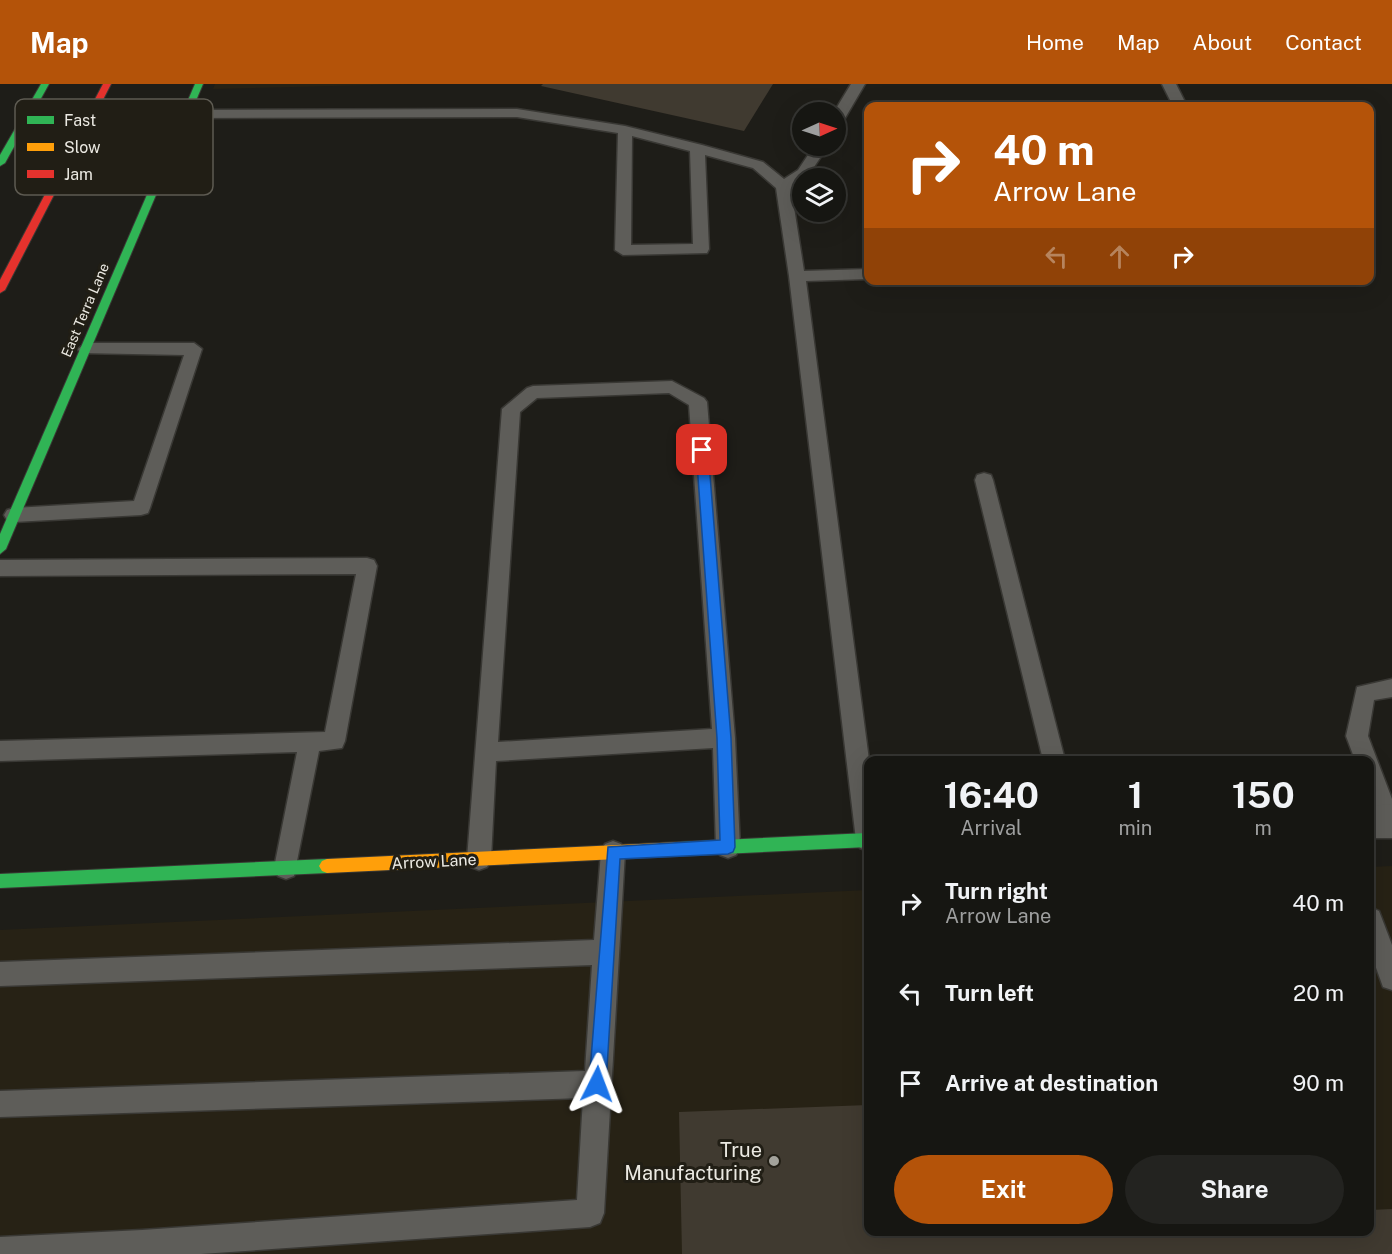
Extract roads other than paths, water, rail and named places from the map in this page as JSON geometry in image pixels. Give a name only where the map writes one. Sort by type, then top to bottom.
[{"type":"main road","points":[[36,99],[45,84]]},
{"type":"main road","points":[[99,99],[107,84]]},
{"type":"main road","name":"East Terra Lane","points":[[193,99],[199,84]]},
{"type":"main road","points":[[0,163],[15,137]]},
{"type":"main road","points":[[0,290],[49,195]]},
{"type":"main road","name":"East Terra Lane","points":[[0,549],[152,195]]},
{"type":"main road","name":"Arrow Lane","points":[[0,881],[864,840]]},
{"type":"lane","points":[[846,105],[858,84]]},
{"type":"lane","points":[[1169,84],[1178,102]]},
{"type":"lane","points":[[213,114],[517,113],[625,130],[697,148],[758,165],[783,186],[797,276],[864,808]]},
{"type":"lane","points":[[625,130],[623,250],[701,249],[697,148]]},
{"type":"lane","points":[[783,186],[803,173],[814,156]]},
{"type":"lane","points":[[797,276],[864,274]]},
{"type":"lane","points":[[14,515],[141,508],[194,349],[86,350]]},
{"type":"lane","points":[[480,859],[511,409],[533,392],[672,387],[698,402],[724,738],[728,847]]},
{"type":"lane","points":[[984,480],[1053,756]]},
{"type":"lane","points":[[0,568],[367,566],[334,741],[0,751]]},
{"type":"lane","points":[[1364,756],[1357,736],[1365,693],[1392,688]]},
{"type":"lane","points":[[486,752],[724,738]]},
{"type":"lane","points":[[286,868],[310,742]]},
{"type":"lane","points":[[1374,785],[1384,821]]},
{"type":"lane","points":[[0,1251],[141,1249],[590,1214],[613,852]]},
{"type":"lane","points":[[1374,930],[1392,978]]},
{"type":"lane","points":[[0,974],[605,952]]},
{"type":"lane","points":[[0,1104],[597,1084]]},
{"type":"place","name":"True Manufacturing","points":[[774,1161]]}]
